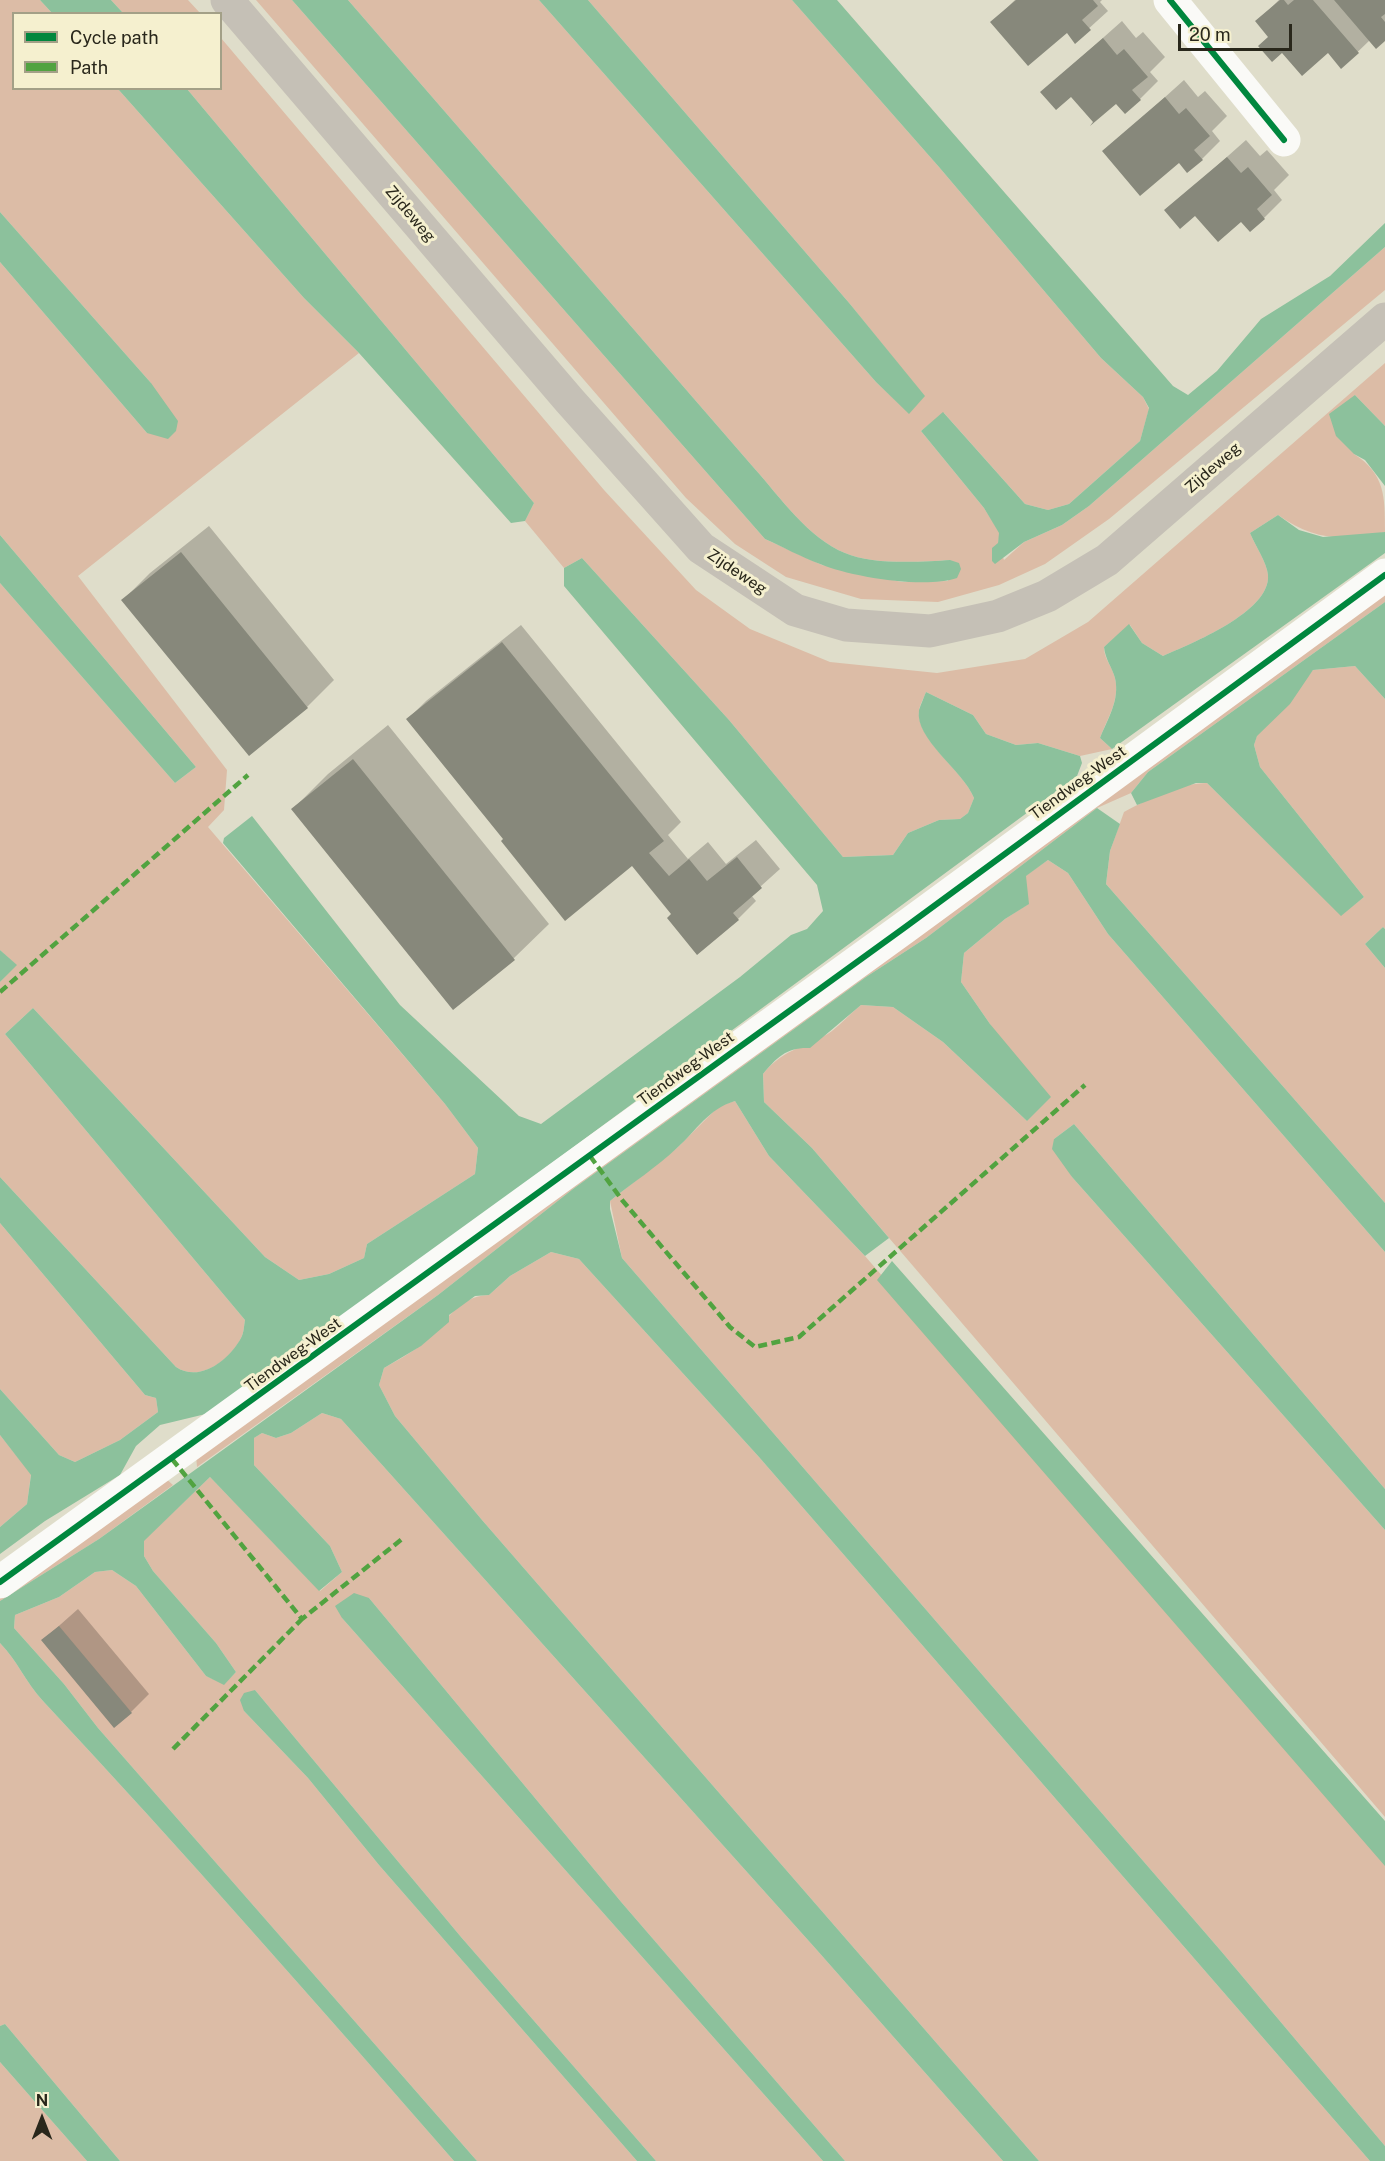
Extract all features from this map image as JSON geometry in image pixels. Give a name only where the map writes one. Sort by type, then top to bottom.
[{"type":"main road","name":"Zijdeweg","points":[[227,0],[568,400],[701,548],[795,610],[846,625],[930,631],[998,616],[1047,596],[1107,560],[1385,319]]},
{"type":"street","points":[[1177,2],[1284,140]]},
{"type":"street","name":"Tiendweg-West","points":[[0,1582],[844,972],[1385,575]]},
{"type":"shaded area","points":[[0,0],[40,0],[51,12],[12,12],[12,90],[119,90],[304,298],[359,353],[78,576],[227,770],[224,810],[208,827],[445,1104],[478,1148],[475,1174],[367,1244],[364,1258],[329,1274],[299,1280],[265,1257],[33,1008],[5,1034],[245,1320],[242,1336],[230,1354],[204,1371],[185,1371],[176,1367],[0,1177],[0,982],[16,965],[0,950],[0,583],[175,783],[196,767],[0,535],[0,262],[147,433],[151,383],[0,212]]},
{"type":"shaded area","points":[[40,0],[111,0],[122,12],[51,12]]},
{"type":"shaded area","points":[[111,0],[188,0],[199,12],[122,12]]},
{"type":"shaded area","points":[[256,0],[292,0],[765,539],[822,565],[902,582],[948,581],[950,560],[896,562],[856,557],[832,546],[807,527],[784,504],[348,0],[539,0],[876,382],[909,413],[924,396],[850,304],[588,0],[792,0],[939,167],[1101,358],[1143,397],[1149,409],[1140,441],[1069,504],[1048,510],[1025,504],[944,413],[921,431],[984,508],[1000,533],[998,543],[1004,560],[1024,542],[1062,525],[1089,506],[1385,247],[1385,290],[1109,519],[1045,564],[999,585],[938,602],[861,599],[786,577],[735,544],[686,498]]},
{"type":"shaded area","points":[[292,0],[348,0],[784,504],[807,527],[832,546],[856,557],[882,561],[950,560],[959,563],[961,569],[957,578],[943,581],[908,582],[869,577],[833,569],[765,539]]},
{"type":"shaded area","points":[[539,0],[588,0],[850,304],[925,396],[909,414],[876,382]]},
{"type":"shaded area","points":[[792,0],[837,0],[1173,386],[1188,395],[1217,371],[1261,319],[1330,276],[1385,223],[1385,247],[1089,506],[1062,525],[1024,542],[995,564],[992,561],[992,548],[998,543],[999,533],[984,508],[921,431],[943,412],[1025,504],[1048,510],[1069,504],[1140,441],[1149,408],[1143,397],[1101,358],[939,167]]},
{"type":"shaded area","points":[[222,39],[604,490],[696,590],[750,629],[830,662],[937,673],[1025,659],[1088,622],[1385,363],[1385,426],[1355,395],[1354,454],[1372,470],[1381,487],[1385,507],[1385,532],[1356,537],[1329,537],[1304,530],[1278,515],[1250,533],[1268,575],[1265,589],[1257,602],[1243,614],[1209,635],[1163,656],[1142,643],[1130,625],[1104,647],[1115,678],[1116,694],[1100,738],[1112,749],[1080,756],[1038,743],[1016,745],[986,734],[973,715],[926,692],[919,710],[924,732],[968,787],[974,798],[968,813],[960,819],[939,820],[908,833],[893,855],[843,857],[729,720],[582,558],[564,568],[525,521],[534,503],[188,90],[222,90]]},
{"type":"shaded area","points":[[119,90],[188,90],[534,503],[525,521],[511,523],[359,353],[304,298]]},
{"type":"shaded area","points":[[0,212],[151,383],[178,421],[176,431],[168,439],[147,433],[0,262]]},
{"type":"shaded area","points":[[1355,395],[1385,426],[1385,486],[1365,460],[1354,454],[1336,436],[1329,414]]},
{"type":"shaded area","points":[[1278,515],[1299,530],[1323,537],[1385,532],[1385,553],[1112,749],[1100,738],[1116,694],[1115,678],[1104,647],[1129,624],[1142,643],[1163,656],[1209,635],[1243,614],[1257,602],[1265,589],[1268,575],[1250,533]]},
{"type":"shaded area","points":[[0,535],[196,767],[175,783],[0,583]]},
{"type":"shaded area","points":[[582,558],[729,720],[843,857],[893,855],[908,833],[939,820],[960,819],[968,813],[974,798],[968,787],[931,743],[919,721],[919,710],[926,692],[973,715],[986,734],[1016,745],[1038,743],[1080,756],[1082,763],[1077,776],[214,1412],[160,1425],[136,1446],[120,1475],[45,1521],[0,1554],[0,1527],[27,1504],[31,1475],[0,1435],[0,1389],[59,1455],[75,1462],[120,1440],[158,1412],[156,1398],[145,1395],[0,1223],[0,1177],[176,1367],[195,1372],[213,1367],[236,1346],[241,1338],[245,1320],[5,1034],[33,1008],[265,1257],[299,1280],[329,1274],[364,1258],[367,1244],[475,1174],[478,1148],[445,1104],[223,843],[224,838],[252,816],[400,1005],[519,1116],[541,1124],[740,977],[791,935],[807,929],[823,911],[817,885],[564,586],[564,568]]},
{"type":"shaded area","points":[[1385,588],[1385,602],[1148,772],[1131,793],[1097,808],[926,938],[866,977],[573,1189],[438,1295],[197,1467],[196,1455]]},
{"type":"shaded area","points":[[1385,602],[1385,699],[1355,666],[1313,670],[1290,704],[1257,736],[1254,745],[1260,767],[1364,897],[1341,916],[1207,783],[1196,783],[1137,805],[1131,793],[1148,772]]},
{"type":"shaded area","points":[[1355,666],[1385,699],[1385,929],[1383,927],[1365,944],[1385,968],[1385,1203],[1106,884],[1110,851],[1124,812],[1175,789],[1207,783],[1341,915],[1364,897],[1260,767],[1254,745],[1257,735],[1313,670]]},
{"type":"shaded area","points":[[1097,808],[1120,824],[1110,851],[1106,884],[1385,1203],[1385,1252],[1108,934],[1068,873],[1048,860],[1026,876],[1029,904],[1005,919],[964,953],[961,982],[990,1024],[1051,1097],[1027,1121],[943,1042],[893,1007],[861,1005],[810,1048],[795,1049],[783,1054],[763,1074],[764,1102],[812,1148],[889,1238],[865,1256],[769,1156],[735,1101],[717,1109],[669,1155],[610,1201],[610,1209],[622,1258],[1221,1951],[1385,2146],[1385,2161],[1370,2161],[759,1457],[579,1259],[551,1252],[510,1276],[489,1295],[475,1296],[449,1315],[449,1322],[421,1346],[384,1368],[379,1385],[395,1416],[482,1520],[1039,2161],[1003,2161],[341,1419],[322,1413],[291,1433],[276,1438],[262,1433],[254,1438],[254,1465],[330,1546],[342,1572],[319,1591],[210,1477],[144,1541],[144,1556],[153,1571],[216,1643],[236,1672],[224,1685],[206,1676],[136,1586],[112,1570],[95,1572],[59,1597],[15,1615],[14,1628],[64,1684],[98,1728],[477,2161],[454,2161],[250,1929],[37,1694],[0,1643],[0,1601],[99,1539],[438,1295],[573,1189],[866,977],[926,938]]},
{"type":"shaded area","points":[[1048,860],[1068,873],[1108,934],[1385,1252],[1385,1489],[1074,1124],[1054,1139],[1072,1177],[1385,1530],[1385,1817],[812,1148],[764,1102],[763,1074],[780,1058],[823,1037],[861,1005],[893,1007],[943,1042],[1027,1121],[990,1024],[961,982],[964,953],[1005,919],[1028,904],[1025,876]]},
{"type":"shaded area","points":[[1383,927],[1385,929],[1385,968],[1365,944]]},
{"type":"shaded area","points":[[0,950],[17,965],[0,982]]},
{"type":"shaded area","points":[[735,1101],[769,1156],[865,1256],[1385,1859],[1385,2146],[1221,1951],[622,1258],[610,1201],[677,1148],[719,1106]]},
{"type":"shaded area","points":[[1074,1124],[1385,1489],[1385,1530],[1072,1177],[1052,1149],[1054,1139]]},
{"type":"shaded area","points":[[0,1223],[145,1395],[156,1398],[158,1412],[120,1440],[75,1462],[59,1455],[0,1389]]},
{"type":"shaded area","points":[[551,1252],[579,1259],[759,1457],[1370,2161],[1039,2161],[482,1520],[395,1416],[379,1385],[384,1368],[420,1346],[467,1301],[489,1295],[510,1276]]},
{"type":"shaded area","points":[[892,1261],[1385,1821],[1385,1866],[877,1280]]},
{"type":"shaded area","points":[[322,1413],[341,1419],[1003,2161],[845,2161],[622,1903],[369,1598],[342,1618],[823,2161],[656,2161],[461,1937],[255,1690],[244,1711],[308,1778],[379,1865],[637,2161],[477,2161],[98,1728],[64,1684],[14,1628],[15,1615],[59,1597],[95,1572],[112,1570],[136,1586],[206,1676],[224,1684],[236,1672],[216,1643],[153,1571],[144,1556],[143,1541],[210,1477],[320,1591],[342,1572],[330,1546],[254,1465],[254,1438],[262,1433],[276,1438],[291,1433]]},
{"type":"shaded area","points":[[0,1435],[31,1474],[27,1504],[0,1527]]},
{"type":"shaded area","points":[[164,1477],[173,1485],[99,1539],[0,1601],[0,1592]]},
{"type":"shaded area","points":[[354,1593],[369,1598],[622,1903],[845,2161],[823,2161],[342,1618],[335,1606]]},
{"type":"shaded area","points":[[0,1643],[43,1701],[250,1929],[454,2161],[120,2161],[5,2024],[0,2026]]},
{"type":"shaded area","points":[[255,1690],[461,1937],[656,2161],[637,2161],[379,1865],[308,1778],[244,1711],[240,1700],[244,1693]]},
{"type":"shaded area","points":[[5,2024],[120,2161],[87,2161],[0,2062],[0,2026]]},
{"type":"shaded area","points":[[0,2062],[87,2161],[0,2161]]},
{"type":"building","points":[[1016,0],[1093,0],[1098,6],[1082,20],[1091,30],[1075,44],[1067,33],[1028,66],[990,22]]},
{"type":"building","points":[[1280,0],[1284,0],[1288,5],[1294,0],[1313,0],[1359,53],[1341,69],[1328,53],[1302,76],[1282,53],[1272,62],[1258,46],[1268,37],[1255,21]]},
{"type":"building","points":[[1334,0],[1385,0],[1385,14],[1381,17],[1385,22],[1385,41],[1376,49]]},
{"type":"building","points":[[1103,38],[1117,55],[1124,49],[1148,77],[1132,90],[1141,100],[1125,114],[1116,104],[1090,126],[1093,122],[1071,97],[1056,110],[1040,92]]},
{"type":"building","points":[[1165,97],[1179,114],[1186,108],[1210,136],[1194,150],[1203,160],[1187,173],[1179,163],[1140,196],[1102,151]]},
{"type":"building","points":[[1227,157],[1241,173],[1248,167],[1272,195],[1257,209],[1265,219],[1250,232],[1241,222],[1218,242],[1195,216],[1180,229],[1164,210]]},
{"type":"building","points":[[181,552],[308,708],[249,756],[121,600]]},
{"type":"building","points":[[502,642],[664,841],[649,853],[669,876],[689,859],[707,881],[737,857],[762,888],[733,913],[739,920],[697,955],[667,918],[671,914],[632,866],[565,921],[501,841],[503,839],[406,719]]},
{"type":"building","points":[[353,759],[515,960],[453,1010],[291,809]]},
{"type":"building","points":[[59,1626],[132,1713],[114,1728],[41,1640]]},
{"type":"marked path","points":[[0,992],[248,775]]},
{"type":"marked path","points":[[590,1156],[622,1200],[730,1327],[755,1347],[799,1337],[1085,1085]]},
{"type":"marked path","points":[[172,1459],[302,1619],[402,1539]]},
{"type":"marked path","points":[[173,1749],[302,1619]]},
{"type":"cycle path","points":[[1170,0],[1284,140]]},
{"type":"cycle path","points":[[0,1582],[904,928],[1385,575]]}]
